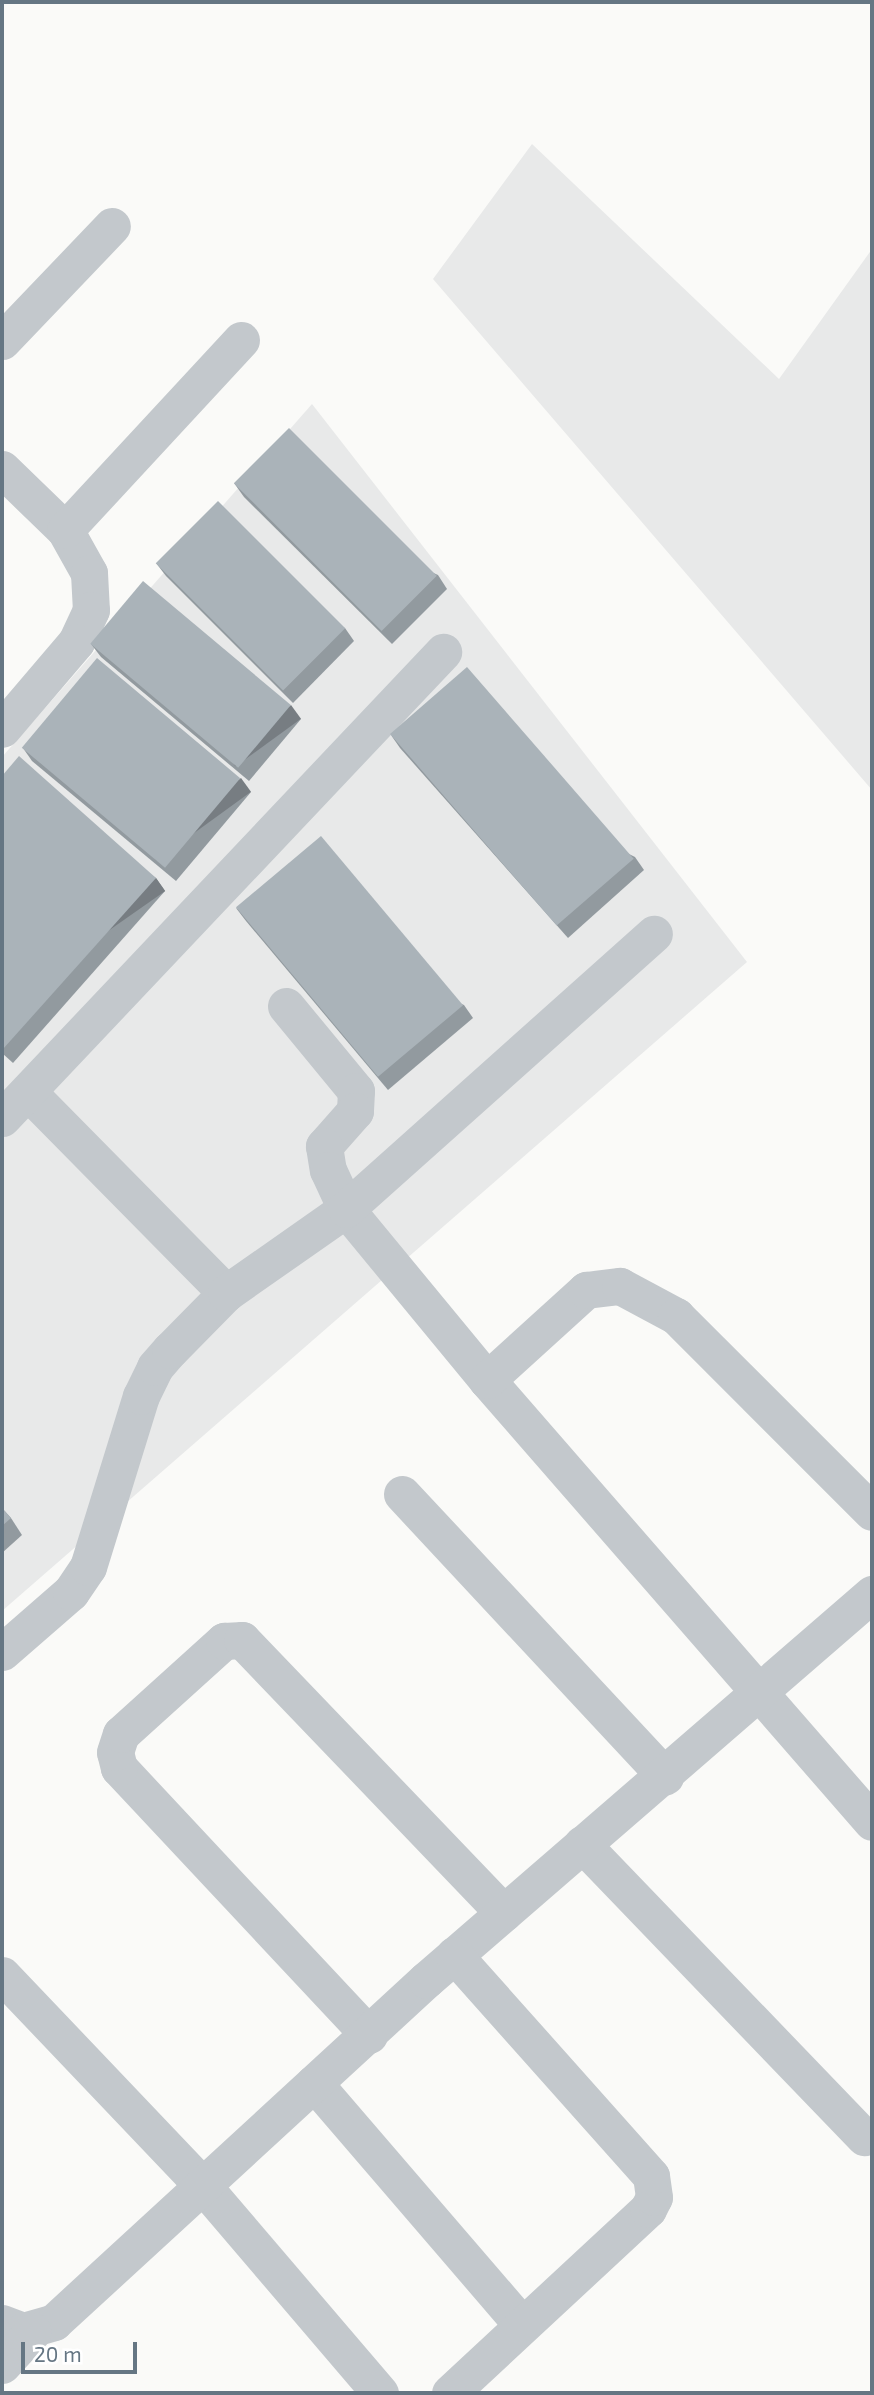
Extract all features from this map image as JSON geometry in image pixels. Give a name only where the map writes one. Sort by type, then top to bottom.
[{"type":"street","points":[[2,341],[112,226]]},
{"type":"street","points":[[65,530],[241,340]]},
{"type":"street","points":[[2,469],[65,530],[89,573],[91,610],[76,642],[2,729]]},
{"type":"street","points":[[2,1118],[29,1093],[443,652]]},
{"type":"street","points":[[2,1653],[81,1580],[141,1396],[155,1367],[226,1293],[346,1209],[654,934]]},
{"type":"street","points":[[286,1006],[356,1091],[355,1111],[324,1146],[328,1170],[346,1209],[487,1380],[763,1692],[872,1822]]},
{"type":"street","points":[[29,1093],[226,1293]]},
{"type":"street","points":[[487,1380],[586,1290],[620,1286],[676,1316],[872,1512]]},
{"type":"street","points":[[402,1494],[665,1776]]},
{"type":"street","points":[[2,2365],[18,2327],[54,2322],[454,1955],[763,1692],[872,1594]]},
{"type":"street","points":[[369,2035],[119,1768],[115,1752],[121,1734],[213,1650],[224,1641],[242,1640],[504,1913]]},
{"type":"street","points":[[582,1844],[864,2137]]},
{"type":"street","points":[[450,2393],[522,2323],[648,2209],[654,2197],[651,2176],[454,1955]]},
{"type":"street","points":[[2,1975],[204,2187],[380,2393]]},
{"type":"street","points":[[314,2083],[522,2323]]},
{"type":"shaded area","points":[[532,144],[779,379],[872,249],[872,790],[433,279]]},
{"type":"shaded area","points":[[312,404],[747,962],[2,1611],[2,757]]},
{"type":"building","points":[[289,428],[437,576],[382,631],[234,483]]},
{"type":"building","points":[[218,501],[345,628],[283,691],[156,563]]},
{"type":"building","points":[[143,581],[291,705],[238,768],[90,644]]},
{"type":"building","points":[[97,658],[240,778],[165,868],[22,748]]},
{"type":"building","points":[[467,667],[634,859],[557,926],[390,734]]},
{"type":"building","points":[[19,756],[156,878],[3,1049],[2,776]]},
{"type":"building","points":[[321,836],[463,1005],[378,1077],[236,907]]},
{"type":"building","points":[[2,1508],[11,1518],[2,1526]]}]
